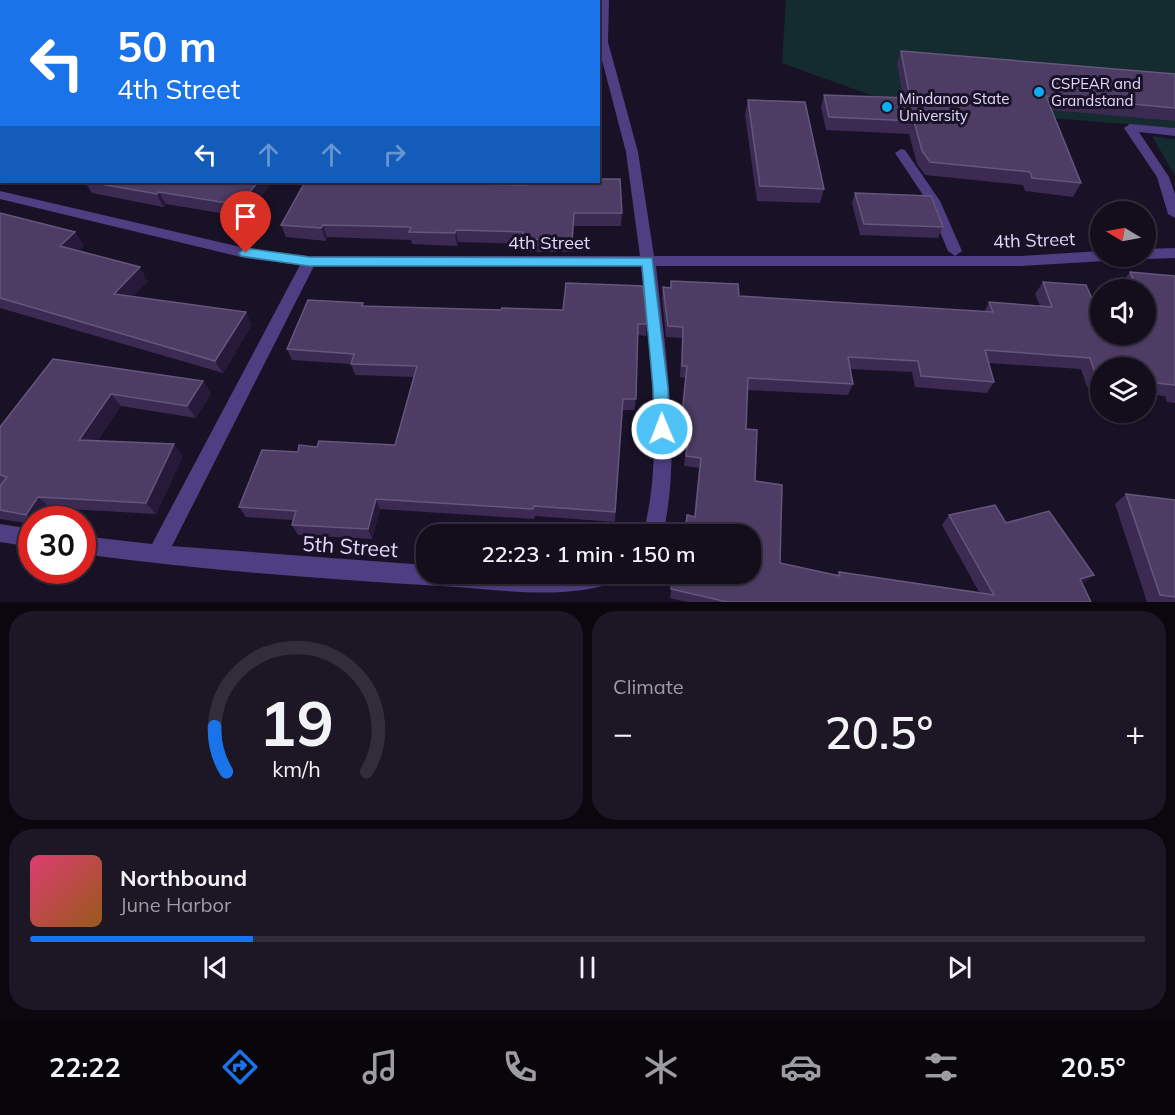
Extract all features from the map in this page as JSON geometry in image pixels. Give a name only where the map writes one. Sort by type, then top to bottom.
[{"type":"street","points":[[604,0],[601,41],[632,152],[648,261],[661,388],[662,439],[656,524]]},
{"type":"street","points":[[1175,132],[1130,128],[1163,177],[1175,214]]},
{"type":"street","points":[[902,153],[933,201],[955,251]]},
{"type":"street","name":"4th Street","points":[[0,195],[246,253],[309,261],[1021,261],[1090,257]]},
{"type":"street","points":[[1156,253],[1175,252]]},
{"type":"street","points":[[157,555],[309,261]]},
{"type":"street","points":[[0,534],[18,536]]},
{"type":"street","name":"5th Street","points":[[96,547],[157,555],[416,574]]},
{"type":"green space","points":[[786,0],[1175,0],[1175,128],[900,106],[782,63]]},
{"type":"green space","points":[[1152,136],[1175,139],[1175,176]]},
{"type":"building","points":[[901,51],[1175,74],[1175,108],[1046,96],[1081,183],[1032,178],[1030,172],[930,162],[922,151],[914,121],[829,117],[824,95],[910,98]]},
{"type":"building","points":[[748,100],[805,102],[824,189],[760,186]]},
{"type":"building","points":[[600,179],[620,179],[622,213],[574,213],[572,240],[522,239],[523,232],[456,230],[455,233],[409,232],[411,227],[323,225],[321,228],[281,225],[304,183],[526,185],[526,183],[600,183]]},
{"type":"building","points":[[95,183],[257,183],[239,205],[159,192],[157,194]]},
{"type":"building","points":[[855,193],[931,196],[943,227],[864,224]]},
{"type":"building","points":[[0,213],[75,232],[60,246],[140,267],[114,294],[246,312],[215,361],[0,298]]},
{"type":"building","points":[[1130,272],[1175,276],[1175,385],[1156,383],[1156,357],[1090,358],[985,350],[994,382],[921,376],[918,361],[848,357],[853,384],[748,378],[746,429],[757,430],[755,481],[782,485],[780,563],[840,576],[839,572],[994,595],[949,515],[995,505],[1006,523],[1049,511],[1094,575],[1080,579],[1091,602],[727,602],[671,589],[672,584],[761,584],[761,524],[686,524],[687,515],[695,517],[701,458],[686,456],[690,417],[682,416],[687,366],[682,366],[683,327],[668,326],[663,287],[671,288],[671,281],[738,284],[739,296],[993,312],[989,302],[1052,307],[1043,282],[1086,285],[1090,294],[1090,345],[1156,345],[1156,279],[1133,279]]},
{"type":"building","points":[[566,283],[643,286],[647,324],[638,324],[636,399],[623,399],[615,512],[376,499],[368,529],[292,525],[296,511],[239,507],[262,450],[298,452],[299,445],[317,447],[319,441],[395,445],[417,366],[351,364],[354,354],[287,349],[308,300],[363,303],[362,306],[563,310]]},
{"type":"building","points":[[53,359],[203,381],[187,406],[111,394],[79,440],[174,444],[146,503],[38,497],[32,506],[18,506],[18,513],[0,510],[0,486],[7,477],[0,475],[0,427]]},
{"type":"building","points":[[1126,494],[1175,500],[1175,597],[1160,595]]},
{"type":"place","name":"CSPEAR and Grandstand","points":[[1039,92]]},
{"type":"place","name":"Mindanao State University","points":[[887,107]]},
{"type":"route","points":[[246,253],[309,261],[648,261],[661,388],[662,429]]}]
